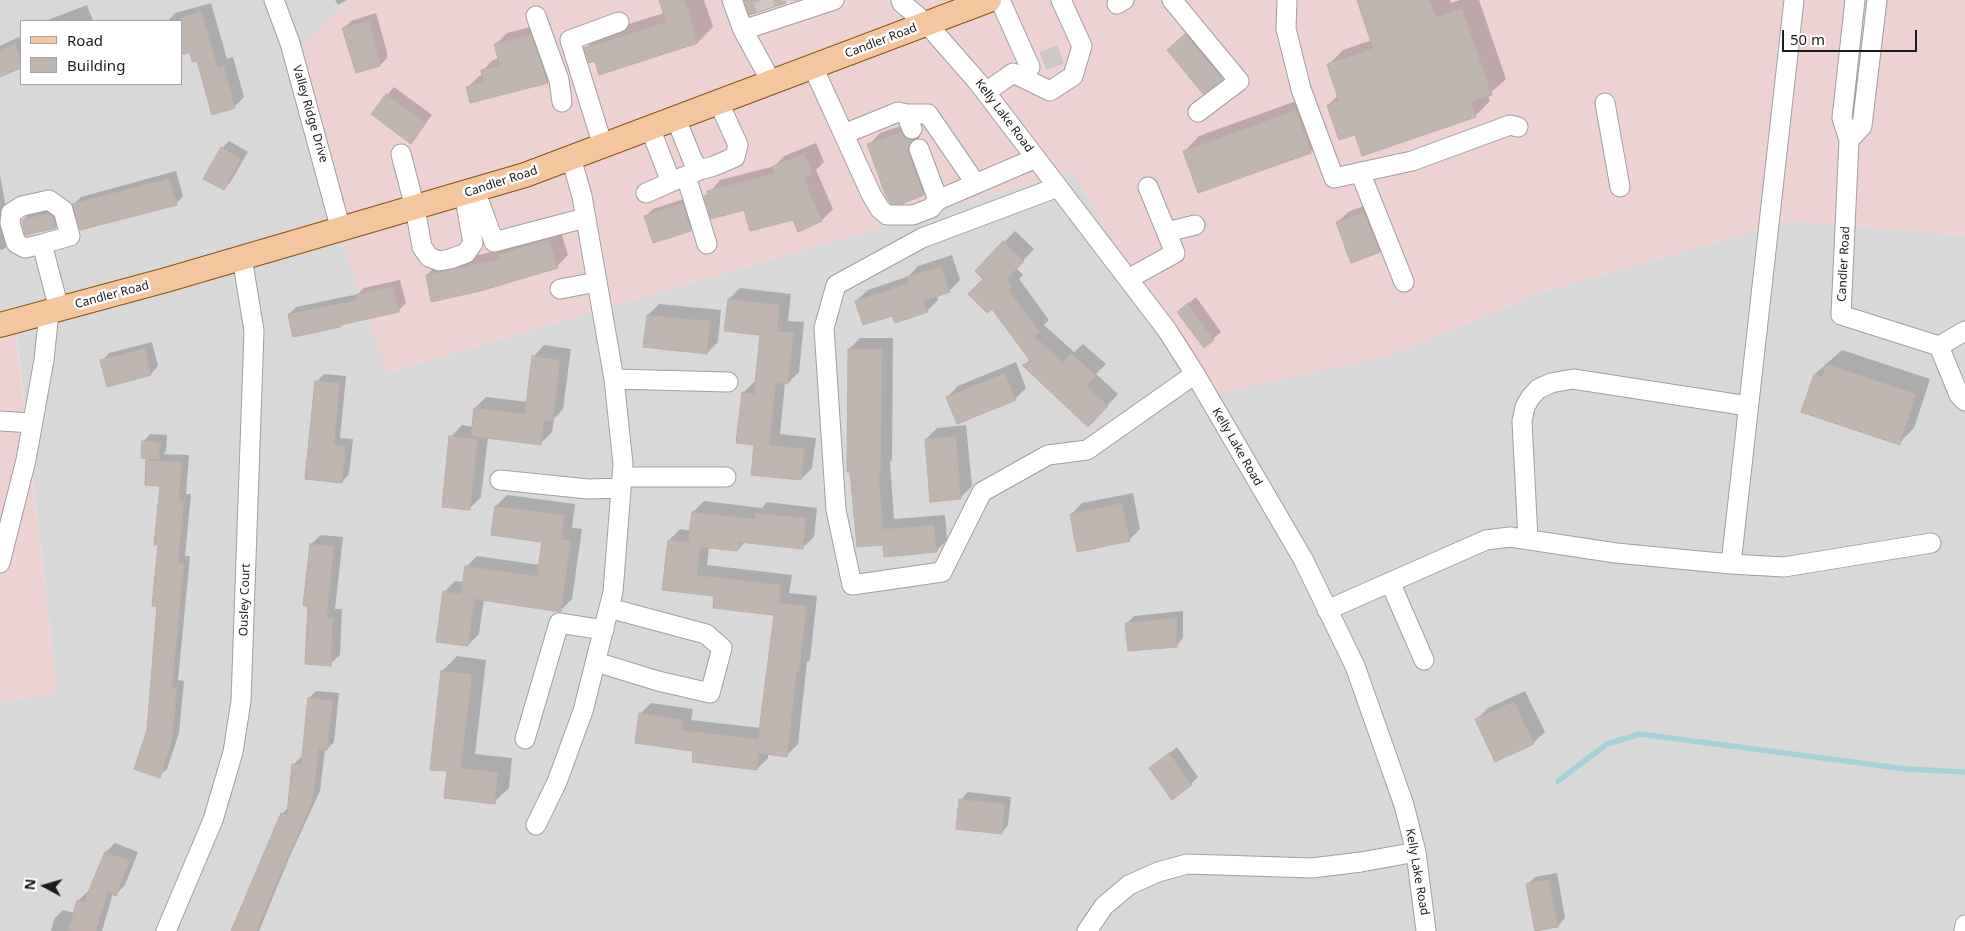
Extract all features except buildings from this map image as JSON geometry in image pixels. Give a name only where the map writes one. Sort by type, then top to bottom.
[{"type":"main road","name":"Candler Road","points":[[0,325],[341,230],[525,175],[989,0]]},
{"type":"street","name":"Valley Ridge Drive","points":[[274,0],[290,43],[341,230]]},
{"type":"street","points":[[732,0],[743,30],[772,83]]},
{"type":"street","points":[[743,30],[768,15],[793,7],[834,0]]},
{"type":"street","name":"Kelly Lake Road","points":[[901,0],[902,3],[927,24],[986,92],[1167,330],[1195,374],[1303,559],[1355,666],[1404,805],[1416,852],[1426,931]]},
{"type":"street","points":[[1000,0],[1029,67],[1050,90],[1073,76],[1082,46],[1061,0]]},
{"type":"street","points":[[1172,0],[1239,80],[1198,112]]},
{"type":"street","points":[[1287,0],[1286,29],[1301,89],[1334,178],[1412,160],[1510,125],[1518,127]]},
{"type":"street","points":[[1731,564],[1794,0]]},
{"type":"street","name":"Candler Road","points":[[1855,0],[1842,118],[1849,140],[1841,315],[1939,346]]},
{"type":"street","points":[[1849,140],[1862,126],[1878,0]]},
{"type":"street","points":[[536,16],[559,80],[556,104],[587,93]]},
{"type":"street","points":[[603,146],[570,40],[618,22]]},
{"type":"street","points":[[1062,54],[1082,46]]},
{"type":"street","points":[[813,67],[871,194],[880,209],[887,215],[913,215],[931,208],[938,200],[1036,158]]},
{"type":"street","points":[[986,92],[1029,67]]},
{"type":"street","points":[[646,193],[735,157],[738,151],[738,144],[719,103]]},
{"type":"street","points":[[1605,103],[1620,187]]},
{"type":"street","points":[[844,134],[898,112],[909,122],[928,114],[976,184]]},
{"type":"street","points":[[676,119],[693,161],[686,176]]},
{"type":"street","points":[[650,128],[686,176],[708,244]]},
{"type":"street","points":[[919,149],[938,200]]},
{"type":"street","points":[[401,154],[415,208],[422,247],[429,257],[440,261],[450,260],[466,253],[473,243],[469,192]]},
{"type":"street","points":[[536,826],[557,782],[583,711],[604,630],[613,592],[623,464],[614,378],[585,218],[571,158]]},
{"type":"street","points":[[1360,172],[1404,282]]},
{"type":"street","points":[[1128,279],[1175,252],[1148,187]]},
{"type":"street","points":[[1058,188],[922,238],[836,285],[824,328],[836,510],[852,585],[942,572],[982,492],[1048,454],[1087,450],[1195,374]]},
{"type":"street","points":[[469,192],[494,242],[585,218]]},
{"type":"street","points":[[1167,232],[1195,225]]},
{"type":"street","points":[[0,563],[26,460],[54,311],[42,244]]},
{"type":"street","name":"Ousley Court","points":[[166,931],[213,820],[233,752],[241,701],[254,331],[242,257]]},
{"type":"street","points":[[560,290],[597,282]]},
{"type":"street","points":[[1965,332],[1939,346],[1959,394],[1965,401]]},
{"type":"street","points":[[614,378],[728,382]]},
{"type":"street","points":[[1528,539],[1522,422],[1525,407],[1538,389],[1551,383],[1573,379],[1748,406]]},
{"type":"street","points":[[0,420],[32,423]]},
{"type":"street","points":[[500,480],[588,489],[621,482],[726,477]]},
{"type":"street","points":[[1327,610],[1486,540],[1510,537],[1616,553],[1784,567],[1931,543]]},
{"type":"street","points":[[1390,582],[1424,660]]},
{"type":"street","points":[[596,662],[658,681],[710,693],[722,648],[706,634],[609,608]]},
{"type":"street","points":[[525,739],[559,622],[604,630]]},
{"type":"street","points":[[1087,931],[1104,906],[1130,884],[1158,872],[1187,864],[1312,868],[1361,862],[1416,852]]},
{"type":"street","points":[[1964,931],[1965,925]]},
{"type":"shaded area","points":[[0,0],[350,0],[303,44],[387,373],[1072,171],[1385,357],[1546,291],[1791,221],[1965,236],[1965,931],[0,931],[0,702],[57,693],[14,310],[0,313]]},
{"type":"shaded area","points":[[350,0],[1965,0],[1965,236],[1791,221],[1546,291],[1385,357],[1203,397],[1072,171],[387,373],[341,238],[303,44]]},
{"type":"shaded area","points":[[13,309],[57,693],[0,702],[0,313]]},
{"type":"waterway","points":[[1558,781],[1607,744],[1640,734],[1906,769],[1965,772]]},
{"type":"tunnel","points":[[763,0],[766,9]]},
{"type":"tunnel","points":[[1043,61],[1062,54]]}]
